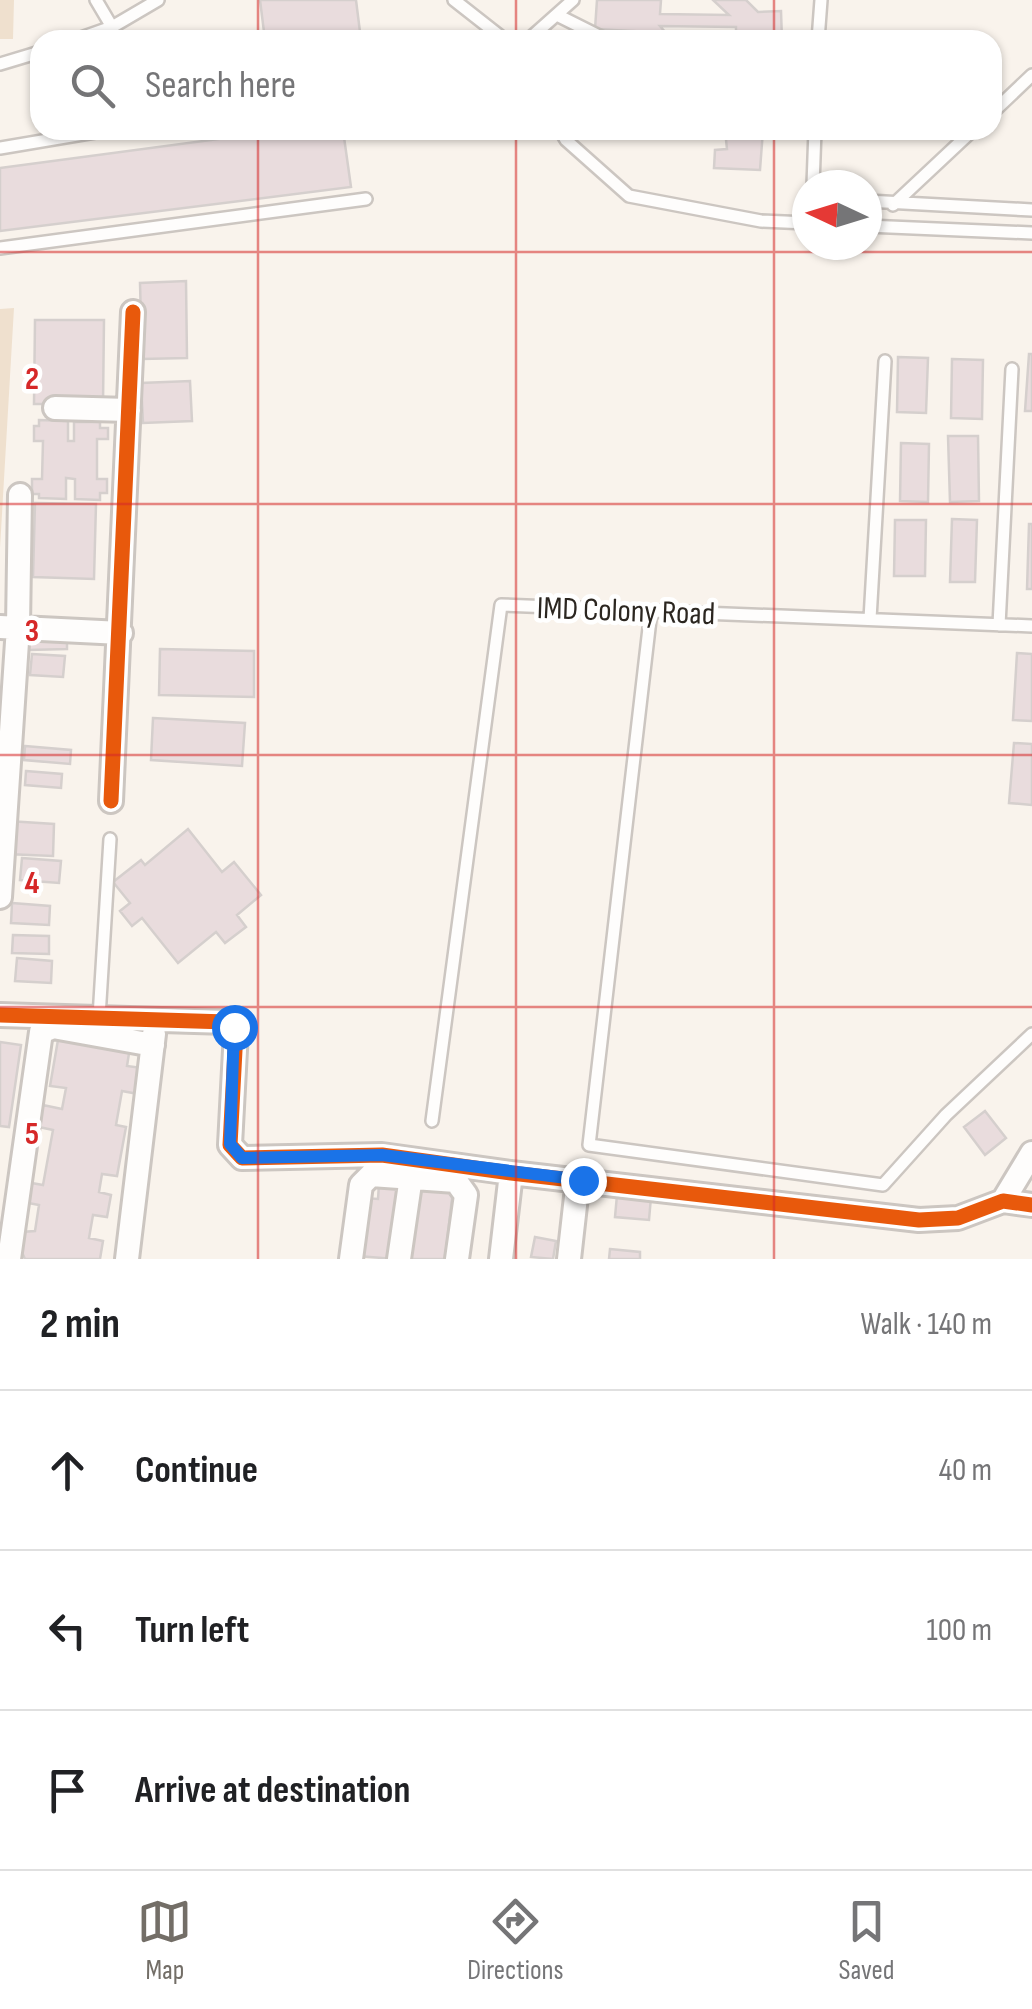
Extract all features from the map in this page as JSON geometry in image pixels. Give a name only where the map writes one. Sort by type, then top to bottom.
[{"type":"street","points":[[111,801],[133,312]]},
{"type":"street","points":[[54,408],[129,410]]},
{"type":"street","points":[[0,897],[9,627],[20,494]]},
{"type":"street","points":[[9,627],[121,634]]},
{"type":"street","points":[[0,1014],[223,1020],[234,1027],[230,1144],[237,1156],[382,1155],[456,1182],[466,1195],[457,1259]]},
{"type":"street","points":[[128,1259],[157,1018]]},
{"type":"street","points":[[9,1259],[41,1032],[53,1027],[153,1045]]},
{"type":"street","points":[[1003,1201],[1032,1152]]},
{"type":"street","points":[[399,1259],[412,1168]]},
{"type":"street","points":[[351,1259],[365,1178],[412,1168],[510,1173],[920,1220],[958,1218],[1003,1201],[1032,1205]]},
{"type":"street","points":[[502,1259],[510,1173]]},
{"type":"street","points":[[569,1259],[578,1180]]},
{"type":"lane","points":[[96,0],[112,27]]},
{"type":"lane","points":[[103,30],[158,0]]},
{"type":"lane","points":[[454,0],[492,30]]},
{"type":"lane","points":[[540,30],[573,0]]},
{"type":"lane","points":[[818,30],[820,0]]},
{"type":"lane","points":[[557,15],[587,30]]},
{"type":"lane","points":[[0,64],[30,55]]},
{"type":"lane","points":[[1002,103],[1032,76]]},
{"type":"lane","points":[[0,148],[48,140]]},
{"type":"lane","points":[[566,140],[629,196],[761,221],[792,222]]},
{"type":"lane","points":[[814,170],[815,140]]},
{"type":"lane","points":[[893,205],[962,140]]},
{"type":"lane","points":[[0,248],[366,199]]},
{"type":"lane","points":[[882,203],[1032,210]]},
{"type":"lane","points":[[882,227],[1032,234]]},
{"type":"lane","points":[[870,620],[885,360]]},
{"type":"lane","points":[[1000,624],[1012,369]]},
{"type":"lane","name":"IMD Colony Road","points":[[432,1121],[501,605],[1032,626]]},
{"type":"lane","points":[[651,611],[589,1145],[883,1185],[946,1115],[1032,1034]]},
{"type":"lane","points":[[99,1017],[110,839]]},
{"type":"shaded area","points":[[0,0],[14,0],[13,39],[0,39]]},
{"type":"shaded area","points":[[14,308],[0,548],[0,309]]},
{"type":"building","points":[[260,0],[356,0],[360,30],[264,30]]},
{"type":"building","points":[[597,0],[661,0],[660,14],[729,15],[713,0],[746,0],[758,12],[781,11],[782,30],[660,26],[663,30],[595,29]]},
{"type":"building","points":[[211,140],[344,140],[351,187],[0,231],[0,168]]},
{"type":"building","points":[[726,140],[762,140],[760,170],[714,168],[715,150],[727,149]]},
{"type":"building","points":[[186,281],[187,358],[142,359],[140,283]]},
{"type":"building","points":[[35,320],[104,320],[103,404],[34,404]]},
{"type":"building","points":[[1029,354],[1032,411],[1025,411]]},
{"type":"building","points":[[898,357],[928,358],[926,413],[897,412]]},
{"type":"building","points":[[952,359],[983,360],[982,419],[951,418]]},
{"type":"building","points":[[190,381],[192,421],[143,423],[141,383]]},
{"type":"building","points":[[39,420],[68,421],[68,441],[74,441],[74,422],[100,422],[100,428],[108,428],[108,439],[97,439],[97,479],[107,479],[107,493],[100,493],[100,500],[75,499],[75,479],[66,478],[66,499],[32,494],[32,479],[42,479],[43,441],[34,441],[34,426],[39,426]]},
{"type":"building","points":[[948,436],[978,436],[979,501],[950,502]]},
{"type":"building","points":[[901,443],[929,444],[928,502],[900,501]]},
{"type":"building","points":[[35,503],[96,504],[94,579],[33,577]]},
{"type":"building","points":[[952,519],[977,520],[975,582],[950,582]]},
{"type":"building","points":[[895,520],[926,520],[925,576],[894,576]]},
{"type":"building","points":[[1032,524],[1032,589],[1027,589]]},
{"type":"building","points":[[29,630],[67,631],[67,649],[29,650]]},
{"type":"building","points":[[160,649],[254,651],[254,697],[159,695]]},
{"type":"building","points":[[1017,653],[1032,654],[1032,721],[1013,720]]},
{"type":"building","points":[[32,654],[65,656],[63,677],[30,675]]},
{"type":"building","points":[[153,718],[245,723],[242,766],[151,760]]},
{"type":"building","points":[[1014,743],[1032,744],[1032,805],[1009,803]]},
{"type":"building","points":[[25,746],[71,750],[70,764],[24,760]]},
{"type":"building","points":[[26,771],[62,774],[61,788],[25,785]]},
{"type":"building","points":[[8,821],[54,824],[53,856],[6,854]]},
{"type":"building","points":[[188,829],[222,872],[234,862],[261,895],[237,915],[246,927],[225,943],[216,932],[178,963],[142,918],[132,926],[120,911],[130,903],[113,882],[141,860],[145,865]]},
{"type":"building","points":[[22,858],[61,861],[59,883],[20,880]]},
{"type":"building","points":[[12,903],[50,906],[49,925],[11,923]]},
{"type":"building","points":[[13,935],[49,936],[49,954],[12,953]]},
{"type":"building","points":[[17,958],[52,961],[51,983],[15,981]]},
{"type":"building","points":[[59,1034],[130,1047],[127,1066],[142,1068],[138,1094],[122,1091],[116,1125],[126,1127],[117,1176],[102,1174],[99,1192],[111,1195],[107,1217],[93,1215],[89,1238],[103,1241],[100,1259],[25,1259],[20,1248],[21,1232],[35,1231],[39,1205],[23,1202],[26,1182],[43,1185],[53,1130],[39,1127],[43,1105],[62,1109],[66,1088],[50,1086]]},
{"type":"building","points":[[0,1042],[21,1045],[9,1127],[0,1126]]},
{"type":"building","points":[[985,1111],[1006,1138],[985,1155],[964,1127]]},
{"type":"building","points":[[379,1184],[402,1186],[394,1259],[358,1256],[365,1198],[378,1199]]},
{"type":"building","points":[[418,1186],[453,1190],[445,1259],[410,1259]]},
{"type":"building","points":[[617,1195],[651,1197],[649,1220],[615,1217]]},
{"type":"building","points":[[535,1237],[556,1241],[553,1259],[531,1257]]},
{"type":"building","points":[[610,1249],[640,1252],[640,1259],[609,1259]]},
{"type":"cycle path","points":[[111,801],[133,312]]},
{"type":"cycle path","points":[[0,1015],[227,1022],[236,1031],[230,1145],[242,1158],[382,1155],[919,1220],[958,1218],[1003,1201],[1032,1205]]},
{"type":"route","points":[[234,1027],[230,1144],[237,1156],[382,1155],[583,1180]]}]
